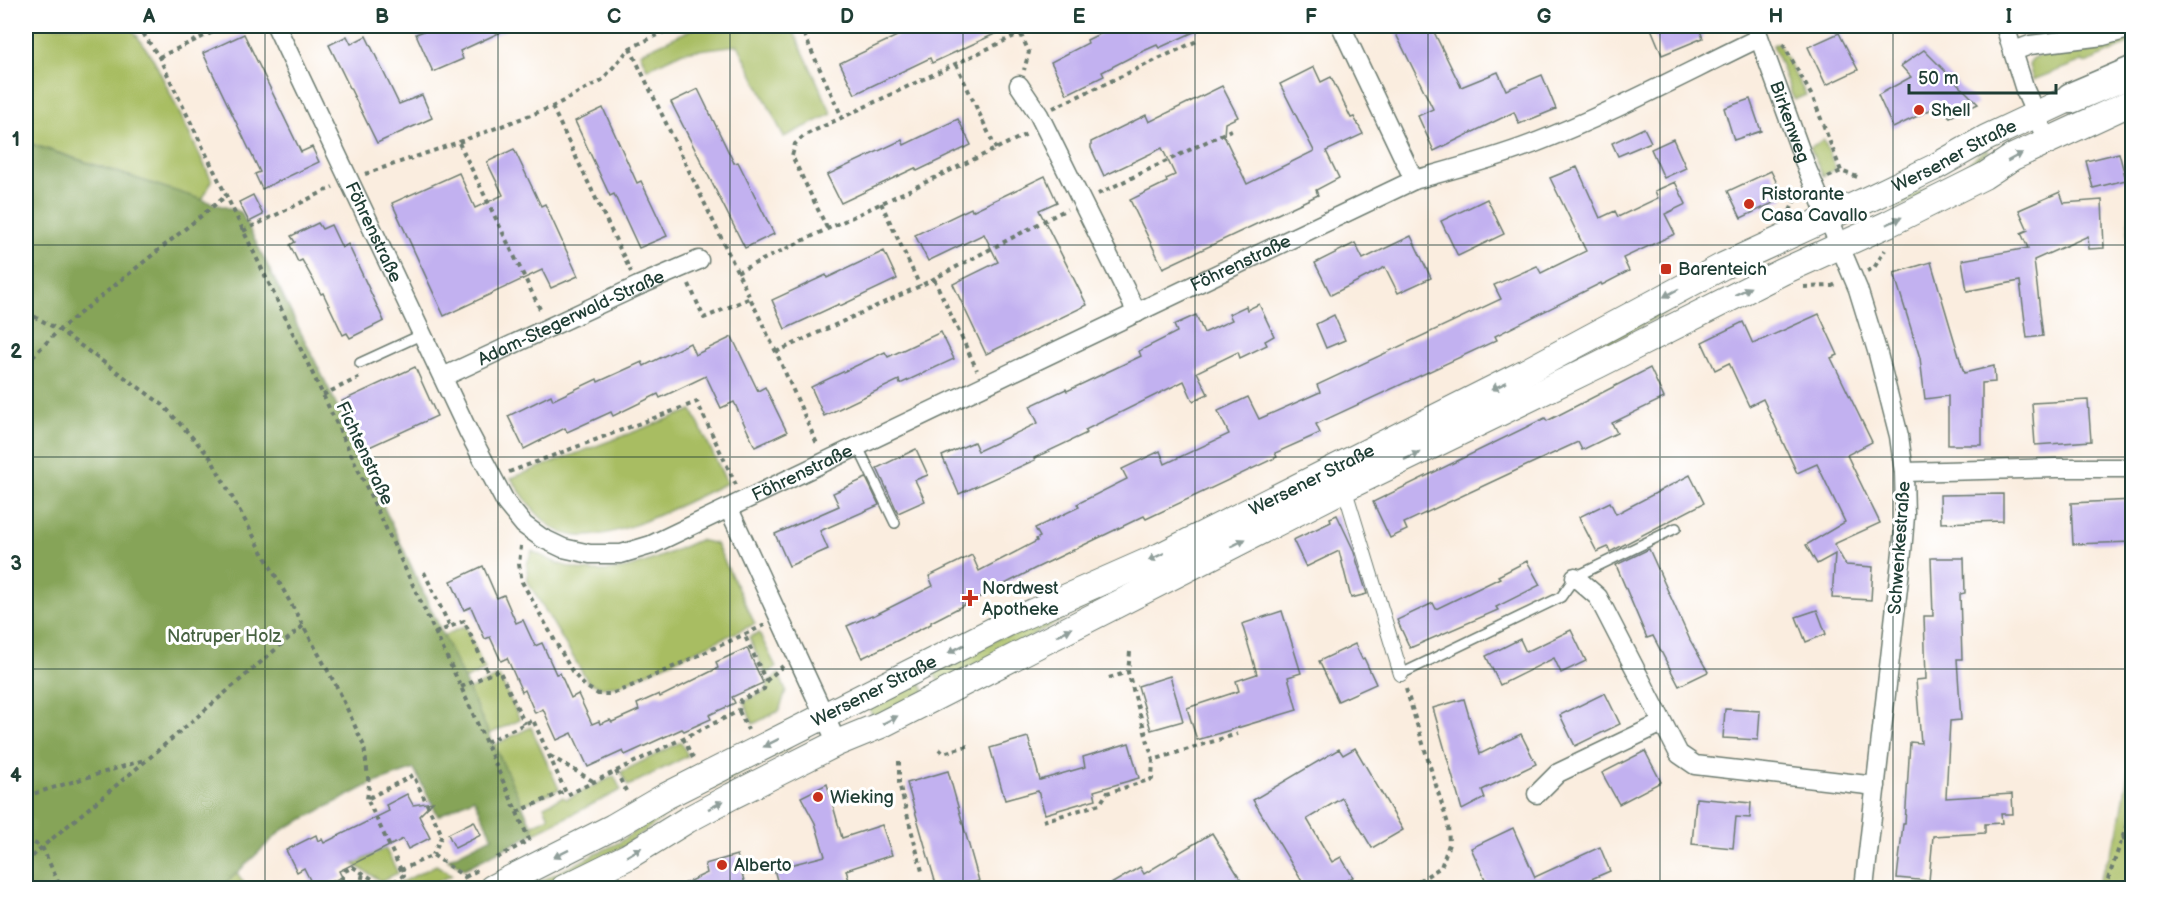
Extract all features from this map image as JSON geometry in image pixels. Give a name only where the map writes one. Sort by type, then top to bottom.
[{"type":"highway","name":"Wersener Straße","points":[[2071,98],[2133,72]]},
{"type":"main road","name":"Wersener Straße","points":[[564,888],[627,857],[687,820],[837,743],[900,716],[1723,266],[1935,167],[1986,138],[2071,98]]},
{"type":"main road","name":"Wersener Straße","points":[[492,888],[613,827],[666,796],[1008,622],[1619,355],[1782,272],[1888,224],[1984,176],[2013,157],[2133,102]]},
{"type":"street","name":"Föhrenstraße","points":[[276,26],[506,503],[524,525],[542,538],[563,548],[590,554],[621,554],[651,546],[1414,180],[1532,144],[1638,97],[1757,32]]},
{"type":"street","points":[[1341,26],[1414,180]]},
{"type":"street","points":[[2005,26],[2025,90],[2047,141]]},
{"type":"street","points":[[2014,51],[2030,45],[2103,36],[2133,28]]},
{"type":"street","name":"Birkenweg","points":[[1757,32],[1807,169],[1828,217]]},
{"type":"street","points":[[1019,85],[1042,120],[1137,313]]},
{"type":"street","name":"Schwenkestraße","points":[[1828,217],[1854,277],[1892,406],[1904,472],[1905,516],[1902,552],[1864,888]]},
{"type":"street","name":"Adam-Stegerwald-Straße","points":[[443,376],[699,260]]},
{"type":"street","points":[[1904,472],[2133,468]]},
{"type":"street","points":[[1340,477],[1401,674]]},
{"type":"street","name":"Föhrenstraße","points":[[736,506],[779,618],[837,743]]},
{"type":"street","points":[[1575,577],[1598,597],[1662,723],[1680,754],[1695,765],[1876,786]]},
{"type":"street","points":[[1537,794],[1558,773],[1662,723]]},
{"type":"lane","points":[[360,363],[423,334]]},
{"type":"lane","points":[[858,447],[896,523]]},
{"type":"lane","points":[[1401,674],[1561,597],[1575,577],[1676,528]]},
{"type":"path","name":"Fichtenstraße","points":[[138,26],[159,57],[243,231],[461,687],[541,864]]},
{"type":"path","points":[[159,57],[226,26]]},
{"type":"path","points":[[243,231],[349,180],[552,107],[602,80],[630,48],[677,26]]},
{"type":"path","points":[[800,26],[842,117]]},
{"type":"path","points":[[1017,26],[1029,52],[1019,85]]},
{"type":"path","points":[[1757,32],[1776,32],[1813,98],[1841,171],[1868,181]]},
{"type":"path","points":[[827,228],[792,156],[795,144],[804,135],[1021,33]]},
{"type":"path","points":[[737,272],[996,148],[1042,120],[1198,40]]},
{"type":"path","points":[[630,48],[776,352],[826,463]]},
{"type":"path","points":[[956,64],[996,148]]},
{"type":"path","points":[[552,107],[638,286]]},
{"type":"path","points":[[776,352],[920,286],[1081,202],[1235,128]]},
{"type":"path","points":[[459,142],[549,328]]},
{"type":"path","points":[[26,363],[59,330],[226,196]]},
{"type":"path","points":[[881,203],[920,286]]},
{"type":"path","points":[[1800,287],[1833,286],[1874,268],[1889,244]]},
{"type":"path","points":[[681,267],[704,318],[750,298]]},
{"type":"path","points":[[934,279],[984,387]]},
{"type":"path","points":[[26,312],[59,330],[164,405],[210,457],[304,626],[339,691],[364,746],[369,785],[367,799],[404,875],[390,887],[382,885],[353,867],[345,872],[340,888]]},
{"type":"path","points":[[494,482],[508,473],[697,402],[736,506]]},
{"type":"path","points":[[524,525],[519,564],[522,582],[573,673],[585,686],[598,694],[611,694],[629,687],[779,618]]},
{"type":"path","points":[[424,572],[450,627]]},
{"type":"path","points":[[435,633],[464,621],[489,675]]},
{"type":"path","points":[[26,863],[304,626]]},
{"type":"path","points":[[744,634],[765,681],[764,688],[741,700],[739,711],[748,730]]},
{"type":"path","points":[[1042,821],[1100,804],[1107,793],[1152,779],[1153,760],[1128,672],[1130,652]]},
{"type":"path","points":[[461,687],[499,670],[525,724]]},
{"type":"path","points":[[1109,678],[1128,672]]},
{"type":"path","points":[[1401,674],[1448,824],[1449,844],[1441,867],[1408,888]]},
{"type":"path","points":[[486,742],[533,720],[567,795],[739,711]]},
{"type":"path","points":[[1153,760],[1237,734]]},
{"type":"path","points":[[683,738],[693,758]]},
{"type":"path","points":[[939,749],[942,753],[970,745]]},
{"type":"path","points":[[549,756],[593,782]]},
{"type":"path","points":[[26,796],[148,759]]},
{"type":"path","points":[[899,760],[899,783],[923,875]]},
{"type":"path","points":[[616,771],[626,791]]},
{"type":"path","points":[[367,799],[413,775],[442,835],[433,855],[401,870]]},
{"type":"path","points":[[517,812],[565,791]]},
{"type":"path","points":[[2105,888],[2133,810]]},
{"type":"path","points":[[2121,840],[2133,835]]},
{"type":"path","points":[[26,839],[42,847],[61,888]]},
{"type":"path","points":[[433,855],[465,877],[471,888]]},
{"type":"path","points":[[360,888],[363,873]]},
{"type":"green space","points":[[26,26],[130,26],[154,60],[212,181],[202,200],[26,142]]},
{"type":"green space","points":[[699,26],[791,26],[832,114],[784,137],[738,45],[683,52],[647,69],[640,53]]},
{"type":"green space","points":[[2070,26],[2120,26],[2101,31],[2057,32]]},
{"type":"green space","points":[[2132,37],[2132,42],[2086,63],[2082,61],[2033,80],[2029,65],[2033,58],[2052,52],[2106,46]]},
{"type":"green space","points":[[1778,43],[1806,95],[1794,100],[1773,45]]},
{"type":"green space","points":[[1824,140],[1836,169],[1823,176],[1810,147]]},
{"type":"green space","name":"Natruper Holz","points":[[26,143],[241,212],[331,393],[535,833],[464,869],[448,859],[492,837],[474,798],[438,816],[414,769],[369,785],[282,830],[221,888],[26,888]]},
{"type":"green space","points":[[1987,148],[1989,151],[1959,176],[1895,209],[1893,205],[1957,172]]},
{"type":"green space","points":[[2132,180],[2132,238],[2128,238]]},
{"type":"green space","points":[[1775,251],[1777,255],[1701,293],[1528,388],[1524,384]]},
{"type":"green space","points":[[692,410],[727,483],[650,519],[607,533],[588,536],[570,535],[551,527],[543,520],[511,478]]},
{"type":"green space","points":[[1300,495],[940,684],[932,670]]},
{"type":"green space","points":[[699,540],[716,544],[755,624],[620,685],[600,687],[588,682],[528,582],[527,564],[532,551],[566,566],[601,571],[651,561]]},
{"type":"green space","points":[[465,626],[485,670],[464,680],[443,636]]},
{"type":"green space","points":[[759,633],[776,667],[766,675],[749,637]]},
{"type":"green space","points":[[779,674],[786,691],[779,711],[753,724],[744,702],[767,690],[768,682]]},
{"type":"green space","points":[[499,676],[520,720],[489,734],[468,690]]},
{"type":"green space","points":[[918,678],[925,692],[874,718],[866,704]]},
{"type":"green space","points":[[531,727],[559,789],[522,805],[494,745]]},
{"type":"green space","points":[[681,742],[688,756],[628,786],[621,772]]},
{"type":"green space","points":[[788,744],[789,748],[679,806],[676,801]]},
{"type":"green space","points":[[2132,750],[2132,888],[2096,888],[2118,834]]},
{"type":"green space","points":[[614,776],[621,790],[535,833],[531,826],[549,817],[544,806],[562,797],[567,799]]},
{"type":"green space","points":[[667,808],[671,812],[623,847],[539,888],[527,888],[620,842]]},
{"type":"green space","points":[[385,848],[398,873],[381,881],[353,864]]},
{"type":"green space","points":[[436,865],[452,875],[424,888],[398,888],[396,885]]},
{"type":"green space","points":[[237,873],[247,888],[221,888]]},
{"type":"green space","points":[[1629,883],[1697,888],[1616,888]]},
{"type":"building","points":[[437,26],[514,26],[460,51],[463,59],[433,72],[416,34]]},
{"type":"building","points":[[918,26],[1012,26],[932,63],[930,58],[855,94],[840,63]]},
{"type":"building","points":[[1116,26],[1207,26],[1159,48],[1157,45],[1139,53],[1102,72],[1104,76],[1067,94],[1051,62],[1088,43],[1087,40]]},
{"type":"building","points":[[1392,26],[1431,26],[1461,87],[1498,72],[1506,90],[1542,75],[1556,109],[1519,124],[1514,112],[1434,151],[1418,116],[1433,109]]},
{"type":"building","points":[[1650,26],[1698,26],[1703,38],[1662,55]]},
{"type":"building","points":[[1839,33],[1858,70],[1826,85],[1808,47]]},
{"type":"building","points":[[244,34],[301,152],[312,147],[319,162],[262,189],[255,174],[260,172],[203,53]]},
{"type":"building","points":[[347,36],[351,44],[366,36],[399,104],[422,95],[432,118],[377,143],[329,45]]},
{"type":"building","points":[[1924,50],[1978,104],[1950,117],[1938,106],[1893,128],[1878,95],[1911,77],[1901,66]]},
{"type":"building","points":[[1314,67],[1321,82],[1331,77],[1351,118],[1354,117],[1363,134],[1326,151],[1339,178],[1316,190],[1318,195],[1163,268],[1130,200],[1167,182],[1166,179],[1175,175],[1162,148],[1104,176],[1091,148],[1091,142],[1146,115],[1149,122],[1222,86],[1238,117],[1225,123],[1224,136],[1247,184],[1314,151],[1280,84]]},
{"type":"building","points":[[698,89],[734,163],[738,162],[774,234],[745,248],[671,102]]},
{"type":"building","points":[[1750,99],[1761,131],[1734,140],[1724,108]]},
{"type":"building","points":[[603,108],[637,183],[641,181],[667,236],[639,248],[614,194],[610,196],[575,121]]},
{"type":"building","points":[[958,119],[971,145],[917,171],[915,168],[841,203],[827,175],[902,140],[904,145]]},
{"type":"building","points":[[1644,128],[1651,142],[1618,156],[1612,143]]},
{"type":"building","points":[[1673,139],[1686,168],[1664,178],[1651,149]]},
{"type":"building","points":[[514,149],[541,206],[545,204],[578,276],[551,288],[542,270],[444,316],[392,203],[459,173],[475,208],[503,195],[487,162]]},
{"type":"building","points":[[2119,153],[2126,180],[2093,188],[2086,161]]},
{"type":"building","points":[[1577,167],[1600,218],[1615,211],[1618,217],[1658,198],[1655,191],[1675,182],[1686,204],[1665,214],[1675,234],[1623,258],[1629,271],[1495,336],[1497,340],[1316,424],[1320,433],[1275,453],[1277,457],[1146,519],[1144,516],[1034,569],[862,658],[847,626],[873,616],[933,586],[929,576],[972,555],[979,571],[1037,541],[1036,539],[1040,537],[1035,528],[1079,507],[1077,504],[1127,479],[1122,469],[1160,451],[1165,464],[1229,434],[1218,411],[1248,397],[1259,419],[1320,392],[1317,385],[1501,299],[1494,285],[1537,266],[1541,273],[1586,251],[1550,178]]},
{"type":"building","points":[[1771,171],[1784,198],[1741,218],[1728,191]]},
{"type":"building","points":[[1045,176],[1057,202],[1039,210],[1087,305],[986,354],[953,284],[998,262],[984,234],[928,261],[915,235]]},
{"type":"building","points":[[2060,192],[2064,203],[2102,200],[2104,248],[2089,249],[2088,236],[2034,260],[2043,336],[2027,338],[2020,281],[1967,291],[1962,260],[2028,248],[2021,233],[2028,230],[2019,210]]},
{"type":"building","points":[[253,195],[263,215],[249,222],[239,202]]},
{"type":"building","points":[[1487,199],[1504,234],[1458,256],[1441,221]]},
{"type":"building","points":[[318,223],[322,229],[331,225],[342,248],[348,244],[384,321],[350,338],[347,333],[343,335],[323,293],[321,294],[302,260],[298,262],[290,245],[295,242],[291,236]]},
{"type":"building","points":[[1411,236],[1431,278],[1398,293],[1385,267],[1331,295],[1315,263],[1355,243],[1363,259]]},
{"type":"building","points":[[884,251],[897,279],[785,329],[772,300],[826,275],[827,278]]},
{"type":"building","points":[[1931,262],[1964,373],[1994,366],[1995,382],[1982,383],[1982,445],[1948,445],[1948,396],[1925,399],[1920,358],[1894,273]]},
{"type":"building","points":[[1259,304],[1274,336],[1265,341],[1267,345],[1240,358],[1238,352],[1197,372],[1208,394],[1193,401],[1184,381],[1085,430],[1087,433],[1034,458],[1035,460],[959,494],[942,456],[974,442],[978,451],[1038,423],[1030,406],[1141,356],[1139,351],[1177,332],[1174,325],[1196,315],[1204,333],[1232,320],[1229,314],[1246,306],[1247,310]]},
{"type":"building","points":[[1819,314],[1838,355],[1831,358],[1872,442],[1847,455],[1880,523],[1834,544],[1846,565],[1873,567],[1871,600],[1832,598],[1835,554],[1817,564],[1806,545],[1845,522],[1817,464],[1797,473],[1763,399],[1749,406],[1729,363],[1715,370],[1702,342],[1743,322],[1753,344]]},
{"type":"building","points":[[1334,315],[1345,340],[1326,348],[1316,324]]},
{"type":"building","points":[[941,332],[954,359],[900,384],[899,380],[824,416],[811,387],[885,352],[888,357]]},
{"type":"building","points":[[732,337],[758,391],[765,387],[787,432],[755,447],[734,402],[721,408],[706,376],[660,398],[658,394],[613,416],[611,412],[567,432],[565,428],[524,449],[508,416],[551,395],[553,400],[597,379],[598,382],[642,362],[644,366],[690,343],[695,355]]},
{"type":"building","points":[[415,367],[437,416],[365,449],[342,401]]},
{"type":"building","points":[[1650,368],[1664,398],[1612,423],[1617,433],[1582,450],[1578,442],[1530,464],[1404,523],[1407,530],[1390,538],[1373,502],[1545,418],[1547,421]]},
{"type":"building","points":[[2088,400],[2091,441],[2035,445],[2032,403]]},
{"type":"building","points":[[916,449],[928,475],[915,480],[925,501],[898,513],[877,468]]},
{"type":"building","points":[[1690,475],[1704,503],[1610,552],[1608,547],[1597,552],[1579,517],[1610,502],[1616,514]]},
{"type":"building","points":[[866,478],[879,505],[820,531],[828,549],[789,566],[775,534],[839,506],[833,493]]},
{"type":"building","points":[[2003,494],[2003,521],[1941,523],[1940,495]]},
{"type":"building","points":[[2133,500],[2133,542],[2073,544],[2071,503]]},
{"type":"building","points":[[1337,515],[1353,549],[1367,594],[1351,598],[1339,551],[1306,567],[1293,540],[1331,522],[1330,518]]},
{"type":"building","points":[[1649,549],[1690,640],[1708,672],[1679,686],[1653,636],[1647,638],[1616,565]]},
{"type":"building","points":[[1931,558],[1964,558],[1965,593],[1960,594],[1962,659],[1957,659],[1961,720],[1950,721],[1946,798],[2012,794],[2013,814],[2001,814],[2002,823],[1985,824],[1985,833],[1933,836],[1929,881],[1897,878],[1903,824],[1905,824],[1910,742],[1921,743],[1916,680],[1926,679],[1924,616],[1933,616]]},
{"type":"building","points":[[1527,561],[1540,585],[1496,607],[1498,610],[1410,648],[1397,620],[1433,603],[1436,609],[1500,578],[1498,576]]},
{"type":"building","points":[[483,566],[497,598],[504,595],[516,623],[523,620],[535,646],[542,643],[556,674],[560,673],[571,698],[578,694],[592,724],[599,721],[600,724],[610,720],[612,722],[639,710],[637,704],[659,694],[660,697],[718,668],[716,662],[747,648],[763,683],[732,697],[735,703],[709,715],[711,719],[684,731],[682,729],[625,755],[623,751],[588,767],[572,733],[557,740],[543,709],[535,713],[525,690],[522,692],[507,658],[501,661],[490,637],[485,639],[471,607],[464,610],[451,581]]},
{"type":"building","points":[[1817,610],[1826,634],[1806,642],[1796,617]]},
{"type":"building","points":[[1282,611],[1301,673],[1288,677],[1297,710],[1197,740],[1187,708],[1239,691],[1236,681],[1257,674],[1242,624]]},
{"type":"building","points":[[1571,630],[1586,661],[1561,673],[1554,658],[1500,685],[1486,656],[1520,639],[1526,652]]},
{"type":"building","points":[[1355,644],[1376,684],[1338,701],[1319,661]]},
{"type":"building","points":[[1170,676],[1183,721],[1151,730],[1138,686]]},
{"type":"building","points":[[1605,693],[1620,724],[1575,746],[1560,715]]},
{"type":"building","points":[[1464,699],[1480,754],[1521,734],[1536,764],[1482,790],[1485,798],[1462,810],[1433,708]]},
{"type":"building","points":[[1725,709],[1760,711],[1758,740],[1723,738]]},
{"type":"building","points":[[1028,737],[1040,780],[1085,767],[1083,757],[1129,743],[1139,778],[1094,791],[1096,799],[1045,814],[1038,791],[1005,800],[990,748]]},
{"type":"building","points":[[1355,748],[1403,830],[1372,848],[1342,798],[1307,819],[1332,862],[1341,857],[1353,877],[1333,888],[1306,888],[1253,800],[1339,749],[1343,755]]},
{"type":"building","points":[[1645,751],[1661,782],[1619,804],[1602,773]]},
{"type":"building","points":[[948,771],[979,881],[952,888],[937,888],[907,783]]},
{"type":"building","points":[[827,784],[842,838],[882,825],[892,855],[846,870],[850,884],[831,888],[779,888],[774,869],[825,856],[815,823],[801,797]]},
{"type":"building","points":[[407,794],[413,805],[433,802],[419,816],[430,838],[408,849],[403,839],[339,871],[342,877],[319,888],[314,888],[304,868],[297,872],[286,850],[316,835],[318,841],[322,839],[324,843],[389,811],[386,805]]},
{"type":"building","points":[[1696,798],[1751,803],[1750,818],[1736,817],[1733,848],[1692,844]]},
{"type":"building","points":[[474,821],[481,835],[455,848],[448,834]]},
{"type":"building","points":[[1513,828],[1535,877],[1600,847],[1610,871],[1570,888],[1489,888],[1471,848]]},
{"type":"building","points":[[1212,833],[1246,888],[1203,888],[1199,882],[1188,888],[1104,888],[1140,867],[1144,874]]},
{"type":"building","points":[[737,855],[746,888],[675,888],[707,873],[705,864]]},
{"type":"place","name":"Shell","points":[[1919,110]]},
{"type":"place","name":"Ristorante Casa Cavallo","points":[[1749,204]]},
{"type":"place","name":"Barenteich","points":[[1666,269]]},
{"type":"place","name":"Nordwest Apotheke","points":[[970,598]]},
{"type":"place","name":"Wieking","points":[[818,797]]},
{"type":"place","name":"Alberto","points":[[722,865]]}]
